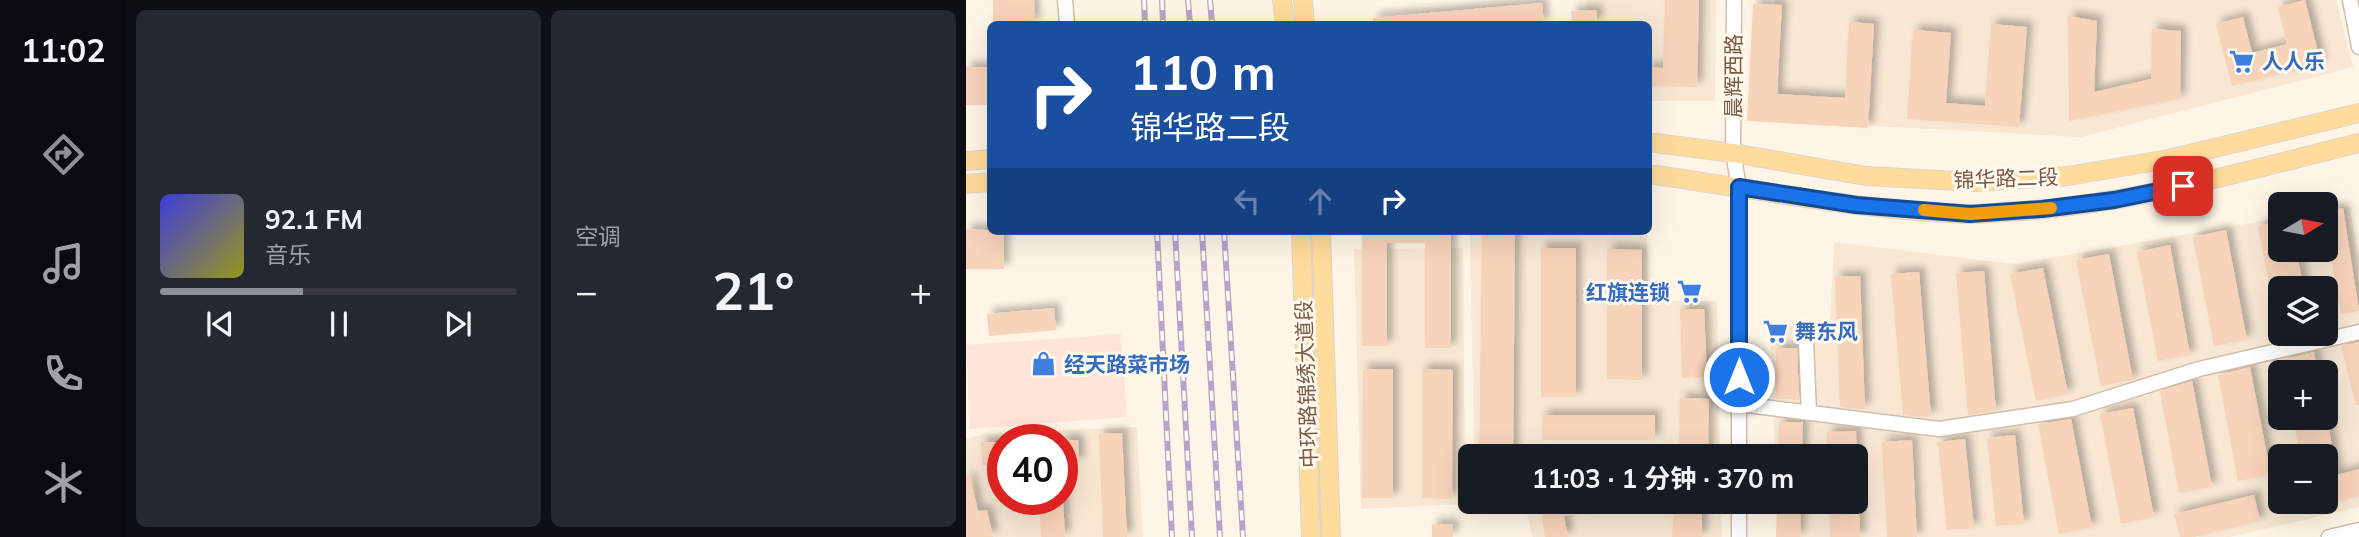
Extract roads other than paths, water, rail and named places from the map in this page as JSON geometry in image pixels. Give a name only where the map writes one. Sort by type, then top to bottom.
[{"type":"main road","points":[[1282,0],[1284,21]]},
{"type":"main road","points":[[1303,0],[1305,21]]},
{"type":"main road","name":"锦华路二段","points":[[1652,143],[1733,153],[1866,176],[1976,182],[2068,176],[2169,159],[2359,113]]},
{"type":"main road","name":"锦华路二段","points":[[1652,175],[1856,205],[1958,213],[2042,209],[2114,200],[2359,143]]},
{"type":"main road","points":[[966,161],[987,159]]},
{"type":"main road","points":[[966,184],[987,183]]},
{"type":"main road","name":"中环路锦绣大道段","points":[[1301,235],[1311,537]]},
{"type":"main road","name":"中环路锦绣大道段","points":[[1321,235],[1331,537]]},
{"type":"street","points":[[1065,0],[1067,21]]},
{"type":"street","name":"晨辉西路","points":[[1734,0],[1733,153],[1739,187],[1739,444]]},
{"type":"street","points":[[2350,0],[2359,47]]},
{"type":"street","points":[[1739,404],[1939,429],[2073,409],[2199,369],[2359,332]]},
{"type":"street","points":[[1806,342],[1809,412]]},
{"type":"street","points":[[1739,514],[1740,537]]},
{"type":"street","points":[[2329,537],[2359,530]]},
{"type":"railway","points":[[1144,0],[1145,21]]},
{"type":"railway","points":[[1162,0],[1163,21]]},
{"type":"railway","points":[[1188,0],[1190,21]]},
{"type":"railway","points":[[1210,0],[1212,21]]},
{"type":"railway","points":[[1157,235],[1172,537]]},
{"type":"railway","points":[[1175,235],[1192,537]]},
{"type":"railway","points":[[1202,235],[1220,537]]},
{"type":"railway","points":[[1224,235],[1243,537]]},
{"type":"place","name":"人人乐","points":[[2242,61]]},
{"type":"place","name":"红旗连锁","points":[[1690,292]]},
{"type":"place","name":"舞东风","points":[[1775,331]]},
{"type":"place","name":"经天路菜市场","points":[[1044,364]]}]
